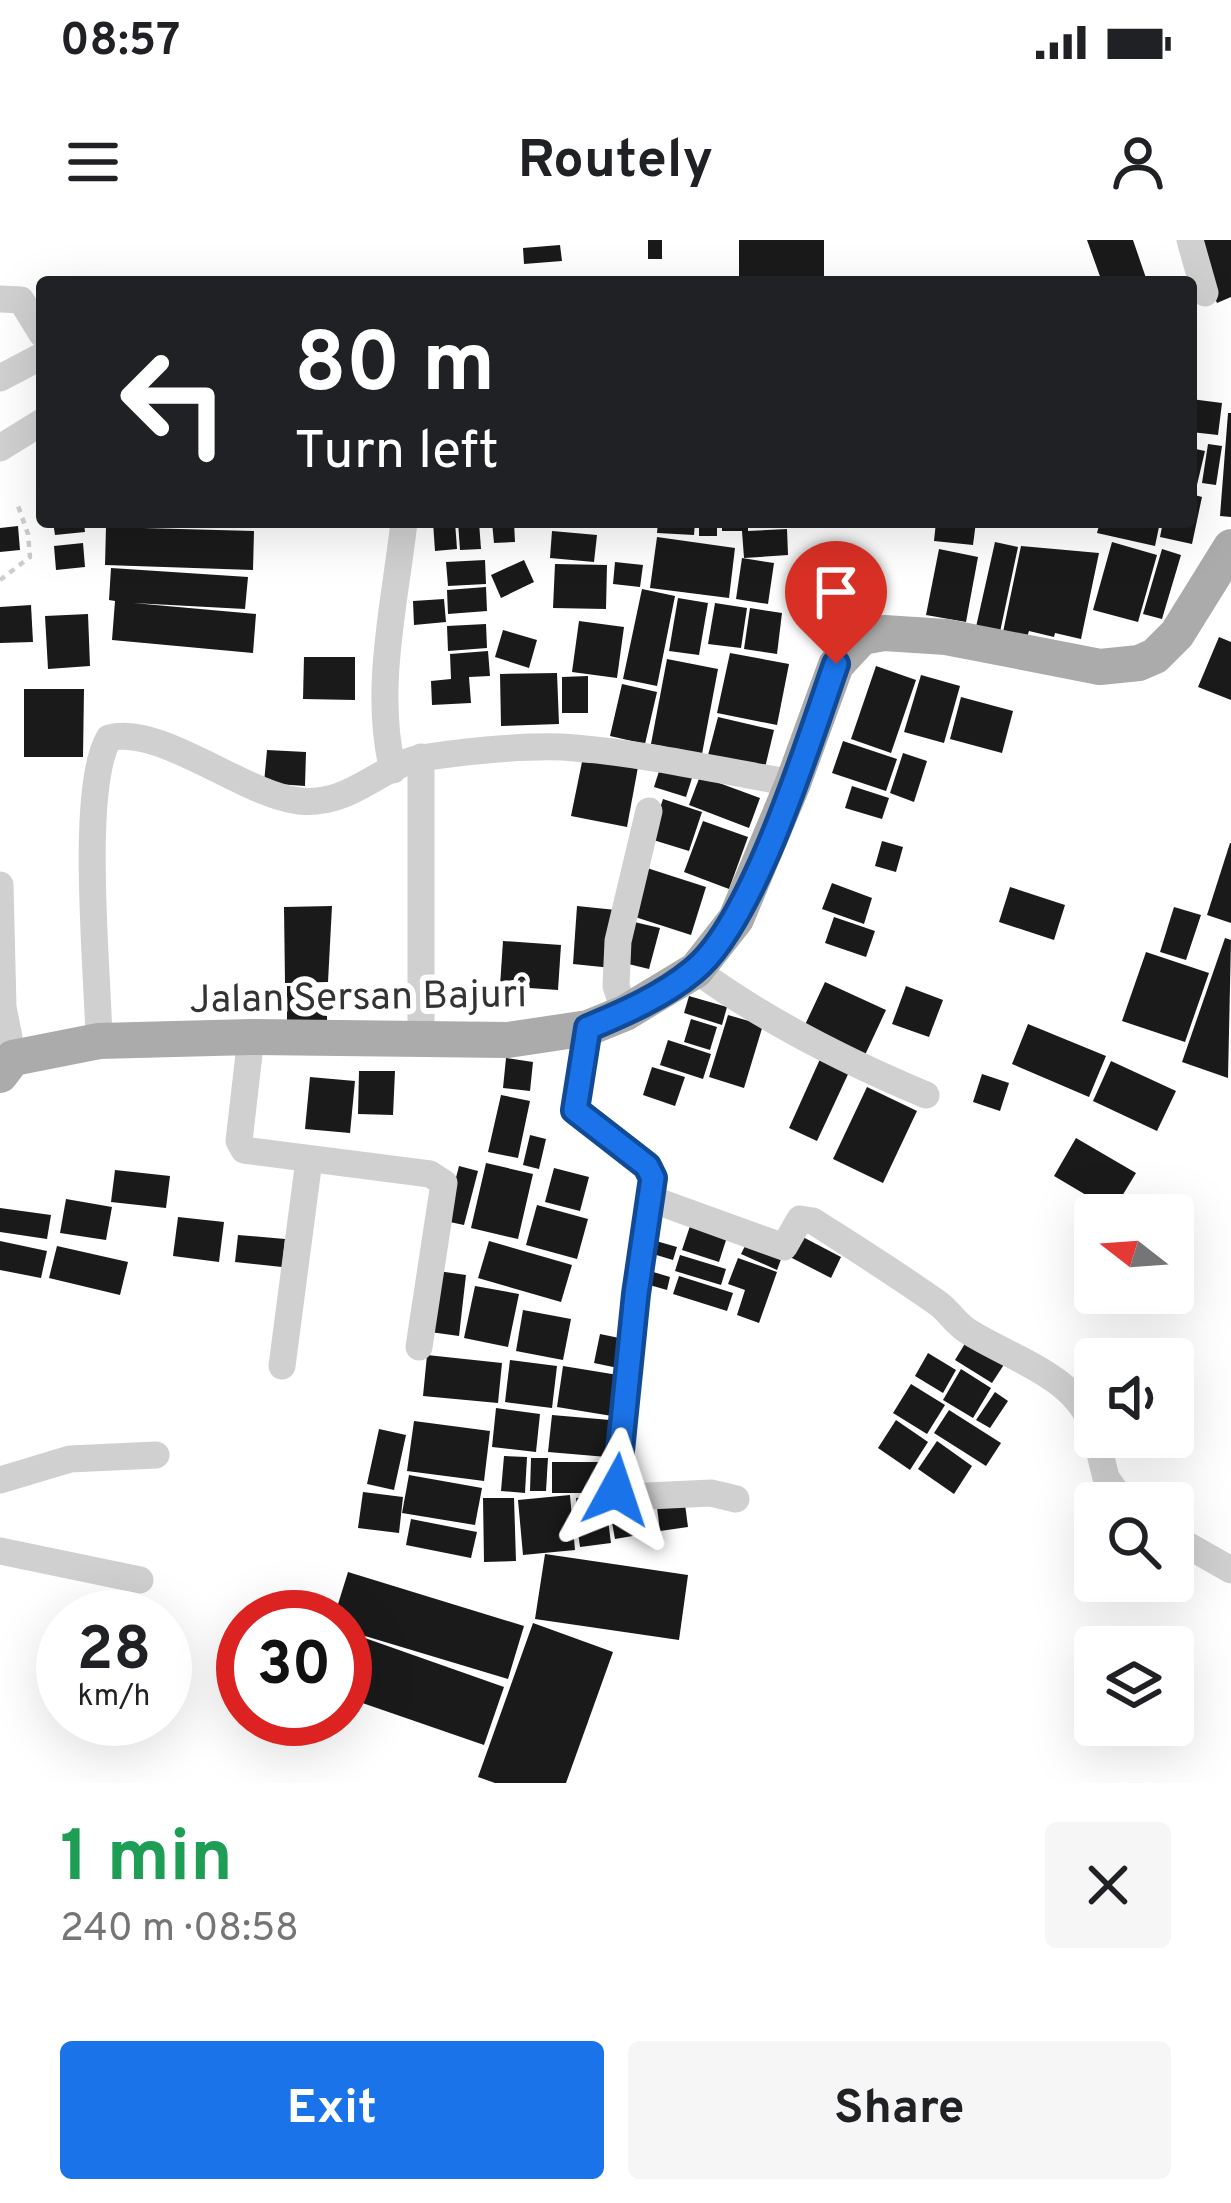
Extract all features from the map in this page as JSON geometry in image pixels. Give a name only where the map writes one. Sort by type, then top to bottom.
[{"type":"main road","name":"Jalan Sersan Bajuri","points":[[7,1067],[99,1041],[251,1037],[508,1040],[588,1028],[626,1013],[696,970],[736,919],[836,664],[862,637],[884,632],[946,637],[1100,667],[1139,663],[1155,656],[1177,634],[1231,547]]},
{"type":"street","points":[[1190,240],[1205,293]]},
{"type":"street","points":[[0,299],[20,300],[36,325]]},
{"type":"street","points":[[0,378],[36,359]]},
{"type":"street","points":[[0,448],[36,426]]},
{"type":"street","points":[[393,770],[385,707],[403,528]]},
{"type":"street","points":[[99,1041],[92,797],[100,752],[109,738],[122,734],[171,749],[300,801],[332,799],[422,757],[572,747],[793,783]]},
{"type":"street","points":[[421,1040],[422,757]]},
{"type":"street","points":[[626,1013],[616,986],[618,941],[649,811]]},
{"type":"street","points":[[0,885],[7,1067]]},
{"type":"street","points":[[696,970],[747,1007],[871,1072],[926,1095]]},
{"type":"street","points":[[588,1028],[575,1110],[647,1166],[653,1178],[616,1490],[627,1497],[711,1492],[736,1499]]},
{"type":"street","points":[[251,1037],[241,1146],[248,1152],[442,1179],[439,1235],[419,1347]]},
{"type":"street","points":[[282,1366],[309,1160]]},
{"type":"street","points":[[651,1199],[784,1247],[800,1219],[813,1221],[908,1283],[964,1328],[1059,1382],[1074,1396]]},
{"type":"street","points":[[0,1480],[70,1459],[156,1455]]},
{"type":"street","points":[[1194,1549],[1231,1570]]},
{"type":"street","points":[[0,1551],[140,1580]]},
{"type":"path","points":[[0,580],[30,556],[16,503]]},
{"type":"building","points":[[648,240],[662,240],[662,259],[648,259]]},
{"type":"building","points":[[739,240],[824,240],[824,276],[739,276]]},
{"type":"building","points":[[1087,240],[1133,240],[1145,276],[1100,276]]},
{"type":"building","points":[[1190,240],[1231,240],[1231,297],[1217,303]]},
{"type":"building","points":[[560,245],[562,261],[524,264],[523,248]]},
{"type":"building","points":[[1197,400],[1222,403],[1218,435],[1197,433]]},
{"type":"building","points":[[1231,413],[1231,517],[1220,516]]},
{"type":"building","points":[[1208,444],[1222,446],[1216,485],[1202,483]]},
{"type":"building","points":[[1197,449],[1205,451],[1197,485]]},
{"type":"building","points":[[18,526],[20,550],[0,552],[0,528]]},
{"type":"building","points":[[54,528],[85,528],[85,532],[55,535]]},
{"type":"building","points":[[106,528],[254,531],[253,570],[105,565]]},
{"type":"building","points":[[433,528],[455,528],[457,549],[435,551]]},
{"type":"building","points":[[458,528],[479,528],[481,549],[460,550]]},
{"type":"building","points":[[493,528],[514,528],[515,542],[494,543]]},
{"type":"building","points":[[657,528],[695,528],[694,535],[657,533]]},
{"type":"building","points":[[699,528],[717,528],[717,536],[699,536]]},
{"type":"building","points":[[935,528],[975,528],[973,545],[934,541]]},
{"type":"building","points":[[1098,528],[1159,528],[1155,546],[1097,533]]},
{"type":"building","points":[[1162,528],[1195,528],[1192,544],[1160,537]]},
{"type":"building","points":[[787,529],[788,555],[744,558],[742,531],[722,531]]},
{"type":"building","points":[[552,531],[597,535],[594,562],[550,558]]},
{"type":"building","points":[[657,537],[735,548],[729,598],[650,588]]},
{"type":"building","points":[[995,542],[1018,547],[1000,632],[976,627]]},
{"type":"building","points":[[1112,542],[1157,555],[1138,622],[1093,610]]},
{"type":"building","points":[[83,543],[85,567],[56,570],[54,546]]},
{"type":"building","points":[[1021,546],[1099,553],[1081,639],[1055,633],[1054,637],[1029,631],[1027,637],[1003,632]]},
{"type":"building","points":[[939,549],[978,557],[966,622],[926,615]]},
{"type":"building","points":[[1162,549],[1181,555],[1162,619],[1143,614]]},
{"type":"building","points":[[742,558],[774,563],[768,604],[736,599]]},
{"type":"building","points":[[485,560],[486,584],[448,586],[446,562]]},
{"type":"building","points":[[524,560],[534,582],[501,598],[491,575]]},
{"type":"building","points":[[615,562],[643,565],[640,587],[613,584]]},
{"type":"building","points":[[555,564],[607,565],[606,609],[553,608]]},
{"type":"building","points":[[111,568],[248,577],[245,609],[133,603],[256,614],[253,653],[112,640]]},
{"type":"building","points":[[486,587],[487,611],[448,614],[447,590]]},
{"type":"building","points":[[642,589],[675,596],[657,686],[623,679]]},
{"type":"building","points":[[678,598],[708,603],[699,655],[669,651]]},
{"type":"building","points":[[444,599],[446,622],[414,625],[413,601]]},
{"type":"building","points":[[715,603],[747,608],[741,648],[708,644]]},
{"type":"building","points":[[31,605],[33,642],[0,643],[0,607]]},
{"type":"building","points":[[750,608],[782,613],[777,654],[744,649]]},
{"type":"building","points":[[88,614],[90,666],[48,669],[45,616]]},
{"type":"building","points":[[579,621],[624,627],[617,678],[572,672]]},
{"type":"building","points":[[486,624],[487,648],[448,651],[447,626]]},
{"type":"building","points":[[503,630],[537,640],[529,668],[495,657]]},
{"type":"building","points":[[1219,637],[1231,642],[1231,700],[1198,687]]},
{"type":"building","points":[[488,651],[490,676],[469,677],[471,703],[432,705],[431,681],[451,679],[450,654]]},
{"type":"building","points":[[730,653],[789,664],[777,725],[717,713]]},
{"type":"building","points":[[304,657],[355,657],[355,700],[303,699]]},
{"type":"building","points":[[667,659],[718,669],[702,754],[651,744]]},
{"type":"building","points":[[876,666],[916,680],[891,753],[851,739]]},
{"type":"building","points":[[557,673],[559,724],[501,726],[500,674]]},
{"type":"building","points":[[921,675],[960,686],[944,743],[904,732]]},
{"type":"building","points":[[588,676],[588,713],[562,713],[562,677]]},
{"type":"building","points":[[622,684],[657,692],[645,744],[610,736]]},
{"type":"building","points":[[24,689],[84,689],[83,757],[24,757]]},
{"type":"building","points":[[961,697],[1013,711],[1002,753],[950,739]]},
{"type":"building","points":[[718,717],[774,730],[764,772],[707,759]]},
{"type":"building","points":[[843,741],[897,759],[886,791],[832,773]]},
{"type":"building","points":[[267,750],[306,752],[305,786],[264,783]]},
{"type":"building","points":[[903,753],[927,761],[914,802],[890,793]]},
{"type":"building","points":[[583,757],[638,767],[627,827],[571,816]]},
{"type":"building","points":[[660,768],[692,778],[686,797],[654,787]]},
{"type":"building","points":[[700,776],[760,798],[749,828],[689,805]]},
{"type":"building","points":[[852,786],[889,798],[882,819],[845,808]]},
{"type":"building","points":[[663,799],[702,812],[689,851],[650,839]]},
{"type":"building","points":[[703,821],[748,837],[729,889],[684,872]]},
{"type":"building","points":[[882,841],[903,847],[896,872],[875,866]]},
{"type":"building","points":[[1231,843],[1231,923],[1207,915]]},
{"type":"building","points":[[647,868],[706,887],[691,935],[632,916]]},
{"type":"building","points":[[832,883],[872,898],[864,924],[822,909]]},
{"type":"building","points":[[1010,887],[1065,905],[1054,940],[999,922]]},
{"type":"building","points":[[332,906],[328,982],[285,983],[284,907]]},
{"type":"building","points":[[577,906],[616,910],[612,968],[573,964]]},
{"type":"building","points":[[1174,907],[1201,915],[1186,960],[1160,952]]},
{"type":"building","points":[[834,917],[875,931],[866,957],[825,943]]},
{"type":"building","points":[[630,921],[660,928],[649,969],[620,962]]},
{"type":"building","points":[[1225,938],[1231,940],[1228,1078],[1182,1062]]},
{"type":"building","points":[[503,941],[561,945],[558,990],[500,986]]},
{"type":"building","points":[[1146,952],[1209,973],[1185,1042],[1122,1021]]},
{"type":"building","points":[[825,982],[886,1010],[865,1055],[804,1027]]},
{"type":"building","points":[[287,986],[327,986],[327,1023],[287,1022]]},
{"type":"building","points":[[906,986],[943,1000],[929,1037],[892,1024]]},
{"type":"building","points":[[689,996],[727,1007],[722,1025],[684,1013]]},
{"type":"building","points":[[728,1015],[763,1025],[744,1088],[709,1077]]},
{"type":"building","points":[[691,1019],[717,1027],[710,1050],[684,1042]]},
{"type":"building","points":[[1028,1024],[1106,1056],[1089,1097],[1012,1064]]},
{"type":"building","points":[[668,1040],[711,1054],[703,1079],[660,1065]]},
{"type":"building","points":[[821,1057],[850,1070],[817,1141],[789,1128]]},
{"type":"building","points":[[506,1058],[533,1062],[530,1091],[503,1088]]},
{"type":"building","points":[[1111,1061],[1176,1091],[1157,1131],[1093,1101]]},
{"type":"building","points":[[652,1067],[685,1077],[675,1106],[643,1095]]},
{"type":"building","points":[[359,1071],[395,1071],[393,1115],[358,1114]]},
{"type":"building","points":[[982,1074],[1009,1083],[1000,1111],[973,1102]]},
{"type":"building","points":[[310,1077],[355,1081],[350,1133],[305,1129]]},
{"type":"building","points":[[867,1087],[917,1111],[883,1183],[833,1159]]},
{"type":"building","points":[[501,1095],[530,1101],[518,1158],[488,1152]]},
{"type":"building","points":[[530,1135],[546,1139],[539,1169],[523,1165]]},
{"type":"building","points":[[1076,1138],[1136,1173],[1123,1194],[1084,1194],[1054,1176]]},
{"type":"building","points":[[486,1163],[533,1174],[518,1239],[471,1228]]},
{"type":"building","points":[[459,1166],[478,1171],[464,1225],[445,1221]]},
{"type":"building","points":[[554,1168],[589,1177],[580,1211],[545,1202]]},
{"type":"building","points":[[115,1170],[170,1176],[166,1208],[111,1202]]},
{"type":"building","points":[[66,1199],[112,1207],[106,1240],[60,1233]]},
{"type":"building","points":[[537,1205],[588,1219],[577,1259],[526,1245]]},
{"type":"building","points":[[0,1208],[51,1215],[47,1239],[0,1232]]},
{"type":"building","points":[[178,1217],[224,1222],[219,1262],[173,1256]]},
{"type":"building","points":[[691,1223],[728,1234],[719,1262],[682,1250]]},
{"type":"building","points":[[238,1235],[285,1239],[282,1267],[235,1262]]},
{"type":"building","points":[[799,1235],[841,1257],[831,1278],[788,1256]]},
{"type":"building","points":[[749,1238],[783,1254],[777,1270],[741,1254]]},
{"type":"building","points":[[0,1241],[47,1251],[41,1278],[0,1270]]},
{"type":"building","points":[[489,1241],[572,1265],[561,1302],[478,1278]]},
{"type":"building","points":[[656,1241],[677,1247],[673,1260],[653,1254]]},
{"type":"building","points":[[57,1246],[128,1262],[120,1295],[49,1278]]},
{"type":"building","points":[[680,1255],[726,1269],[721,1285],[675,1271]]},
{"type":"building","points":[[738,1258],[777,1272],[759,1323],[737,1315],[745,1290],[728,1284]]},
{"type":"building","points":[[438,1271],[466,1275],[459,1336],[430,1332]]},
{"type":"building","points":[[650,1271],[670,1277],[667,1290],[646,1284]]},
{"type":"building","points":[[679,1276],[733,1293],[727,1311],[673,1294]]},
{"type":"building","points":[[475,1286],[519,1294],[508,1347],[464,1338]]},
{"type":"building","points":[[523,1310],[571,1319],[563,1360],[516,1351]]},
{"type":"building","points":[[600,1334],[624,1339],[618,1368],[594,1363]]},
{"type":"building","points":[[969,1337],[1007,1360],[992,1383],[955,1360]]},
{"type":"building","points":[[928,1353],[956,1370],[943,1393],[915,1376]]},
{"type":"building","points":[[427,1355],[502,1363],[498,1403],[423,1396]]},
{"type":"building","points":[[510,1360],[557,1366],[552,1408],[505,1402]]},
{"type":"building","points":[[563,1366],[618,1375],[612,1416],[557,1407]]},
{"type":"building","points":[[961,1369],[991,1388],[973,1418],[943,1400]]},
{"type":"building","points":[[911,1384],[945,1405],[927,1434],[893,1413]]},
{"type":"building","points":[[995,1392],[1008,1401],[990,1428],[976,1420]]},
{"type":"building","points":[[496,1408],[540,1414],[536,1452],[492,1447]]},
{"type":"building","points":[[949,1410],[1001,1443],[986,1466],[934,1433]]},
{"type":"building","points":[[552,1415],[610,1420],[607,1457],[548,1452]]},
{"type":"building","points":[[896,1420],[928,1442],[910,1470],[878,1448]]},
{"type":"building","points":[[414,1421],[490,1431],[484,1481],[407,1471]]},
{"type":"building","points":[[379,1429],[406,1435],[394,1490],[367,1484]]},
{"type":"building","points":[[937,1441],[972,1466],[954,1494],[918,1469]]},
{"type":"building","points":[[504,1456],[527,1457],[525,1493],[501,1491]]},
{"type":"building","points":[[531,1458],[548,1458],[546,1491],[530,1491]]},
{"type":"building","points":[[552,1462],[607,1462],[607,1493],[552,1493]]},
{"type":"building","points":[[409,1475],[482,1488],[475,1525],[402,1513]]},
{"type":"building","points":[[363,1492],[403,1497],[399,1533],[358,1528]]},
{"type":"building","points":[[570,1495],[575,1550],[523,1555],[518,1500]]},
{"type":"building","points":[[607,1495],[608,1517],[578,1519],[576,1498]]},
{"type":"building","points":[[483,1498],[514,1498],[516,1561],[484,1562]]},
{"type":"building","points":[[685,1504],[688,1527],[660,1531],[657,1508]]},
{"type":"building","points":[[651,1505],[656,1532],[615,1539],[610,1511]]},
{"type":"building","points":[[411,1519],[477,1532],[471,1558],[406,1545]]},
{"type":"building","points":[[608,1520],[611,1543],[580,1547],[577,1525]]},
{"type":"building","points":[[545,1554],[688,1575],[679,1640],[535,1619]]},
{"type":"building","points":[[348,1572],[524,1626],[508,1679],[372,1638],[372,1590],[342,1590]]},
{"type":"building","points":[[533,1623],[613,1652],[566,1783],[495,1783],[478,1777]]},
{"type":"building","points":[[372,1641],[504,1687],[484,1745],[372,1706]]},
{"type":"route","points":[[616,1490],[653,1178],[647,1166],[575,1110],[588,1028],[626,1013],[696,970],[736,919],[836,664]]}]
